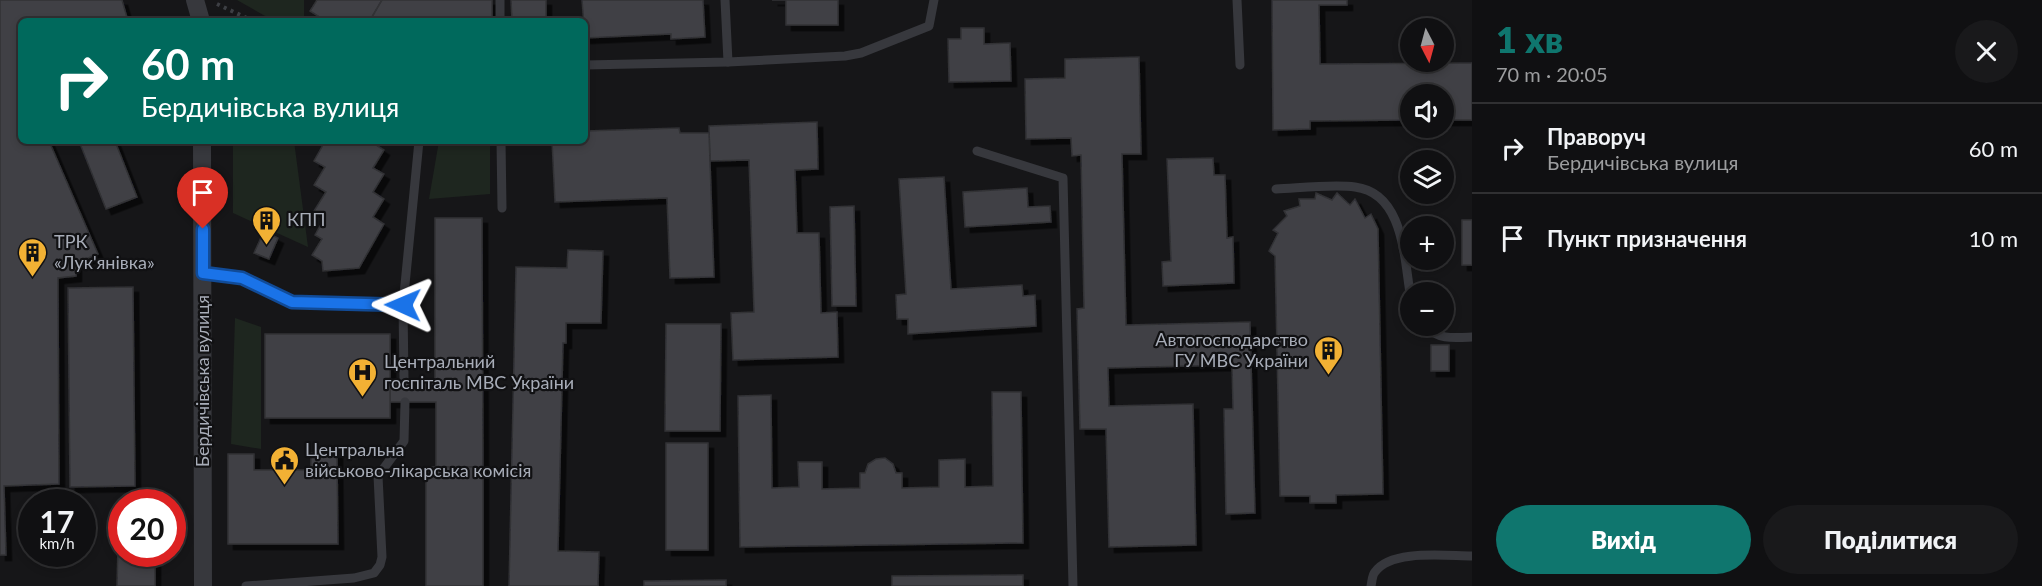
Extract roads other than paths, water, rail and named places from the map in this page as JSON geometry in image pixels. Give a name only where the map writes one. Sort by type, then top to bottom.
[{"type":"street","points":[[201,18],[203,0]]},
{"type":"street","name":"Бердичівська вулиця","points":[[202,144],[203,586]]},
{"type":"lane","points":[[500,0],[500,18]]},
{"type":"lane","points":[[725,0],[728,62]]},
{"type":"lane","points":[[588,65],[728,62],[844,56],[861,53],[929,26],[934,0]]},
{"type":"lane","points":[[1237,0],[1240,65]]},
{"type":"lane","points":[[404,380],[403,305],[419,144]]},
{"type":"lane","points":[[501,144],[502,208]]},
{"type":"lane","points":[[977,151],[1064,178],[1072,586]]},
{"type":"lane","points":[[1276,189],[1355,187],[1374,193],[1391,210],[1400,232],[1408,282]]},
{"type":"lane","points":[[203,273],[242,278],[292,302],[403,305]]},
{"type":"lane","points":[[1441,336],[1472,338]]},
{"type":"lane","points":[[246,586],[354,578],[374,573],[382,557],[378,476],[404,441],[405,402]]},
{"type":"lane","points":[[1371,586],[1374,573],[1389,561],[1412,556],[1472,556]]},
{"type":"place","name":"КПП","points":[[266,246]]},
{"type":"place","name":"ТРК «Лук'янівка»","points":[[33,278]]},
{"type":"place","name":"Автогосподарство ГУ МВС України","points":[[1329,376]]},
{"type":"place","name":"Центральний госпіталь МВС України","points":[[363,398]]},
{"type":"place","name":"Центральна військово-лікарська комісія","points":[[284,486]]}]
